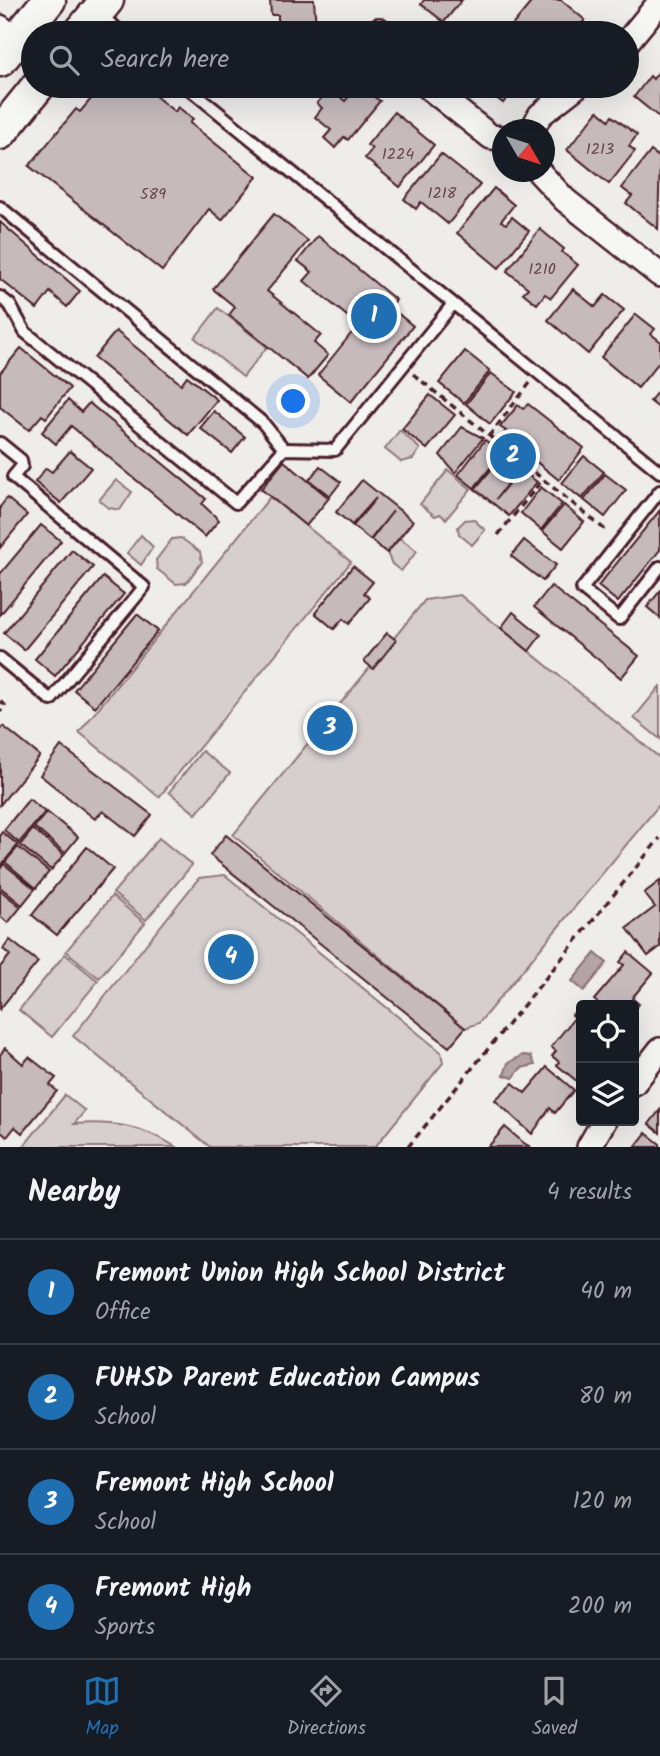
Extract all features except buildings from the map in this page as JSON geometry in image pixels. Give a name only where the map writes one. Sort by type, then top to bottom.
[{"type":"main road","points":[[32,21],[49,0]]},
{"type":"main road","points":[[0,133],[28,98]]},
{"type":"street","points":[[639,27],[660,2]]},
{"type":"street","points":[[441,98],[492,137]]},
{"type":"street","points":[[538,119],[562,98]]},
{"type":"street","points":[[548,182],[565,200],[660,275]]},
{"type":"street","points":[[639,1077],[660,1050]]},
{"type":"street","points":[[589,1147],[601,1126]]},
{"type":"lane","points":[[201,98],[660,472]]},
{"type":"lane","points":[[0,206],[263,423],[284,449]]},
{"type":"lane","points":[[0,297],[9,305],[25,332],[236,503],[284,449],[335,450],[453,304]]},
{"type":"lane","points":[[0,443],[21,460],[22,466],[13,477],[144,587],[51,700],[0,658]]},
{"type":"lane","points":[[660,491],[582,589],[619,619],[660,567]]},
{"type":"path","points":[[403,366],[620,542]]},
{"type":"path","points":[[489,436],[538,373]]},
{"type":"path","points":[[498,535],[543,479]]},
{"type":"path","points":[[0,701],[5,705],[0,712]]},
{"type":"path","points":[[408,1147],[660,838]]},
{"type":"shaded area","points":[[218,308],[267,347],[243,377],[195,338]]},
{"type":"shaded area","points":[[400,430],[420,449],[413,459],[401,462],[385,449]]},
{"type":"shaded area","points":[[448,470],[471,489],[446,519],[440,514],[435,516],[420,504]]},
{"type":"shaded area","points":[[116,480],[132,492],[120,510],[109,508],[99,500]]},
{"type":"shaded area","points":[[270,497],[351,562],[159,797],[79,732]]},
{"type":"shaded area","points":[[473,519],[485,530],[472,545],[459,534],[458,527],[465,520]]},
{"type":"shaded area","points":[[141,535],[153,547],[141,565],[127,553]]},
{"type":"shaded area","points":[[181,538],[200,552],[202,562],[186,583],[176,584],[157,569],[156,560],[172,539]]},
{"type":"shaded area","points":[[400,538],[417,551],[401,571],[392,564],[387,553]]},
{"type":"shaded area","points":[[460,595],[660,758],[660,804],[479,1023],[465,1028],[233,835],[425,600]]},
{"type":"shaded area","points":[[660,686],[660,739],[634,718]]},
{"type":"shaded area","points":[[202,751],[230,773],[196,814],[169,792]]},
{"type":"shaded area","points":[[159,838],[192,865],[146,920],[113,893]]},
{"type":"shaded area","points":[[225,875],[441,1052],[443,1063],[375,1147],[210,1147],[73,1036],[199,878]]},
{"type":"shaded area","points":[[112,896],[145,923],[99,978],[66,951]]},
{"type":"shaded area","points":[[595,953],[607,963],[584,991],[572,981]]},
{"type":"shaded area","points":[[65,954],[98,981],[52,1037],[19,1010]]},
{"type":"shaded area","points":[[523,1055],[531,1056],[535,1065],[521,1068],[513,1078],[504,1075],[508,1063]]},
{"type":"shaded area","points":[[65,1095],[85,1111],[74,1124],[127,1126],[152,1134],[176,1147],[23,1147]]},
{"type":"place","name":"Fremont Union High School District","points":[[374,316]]},
{"type":"place","name":"FUHSD Parent Education Campus","points":[[513,456]]},
{"type":"place","name":"Fremont High School","points":[[330,728]]},
{"type":"place","name":"Fremont High","points":[[231,957]]}]
